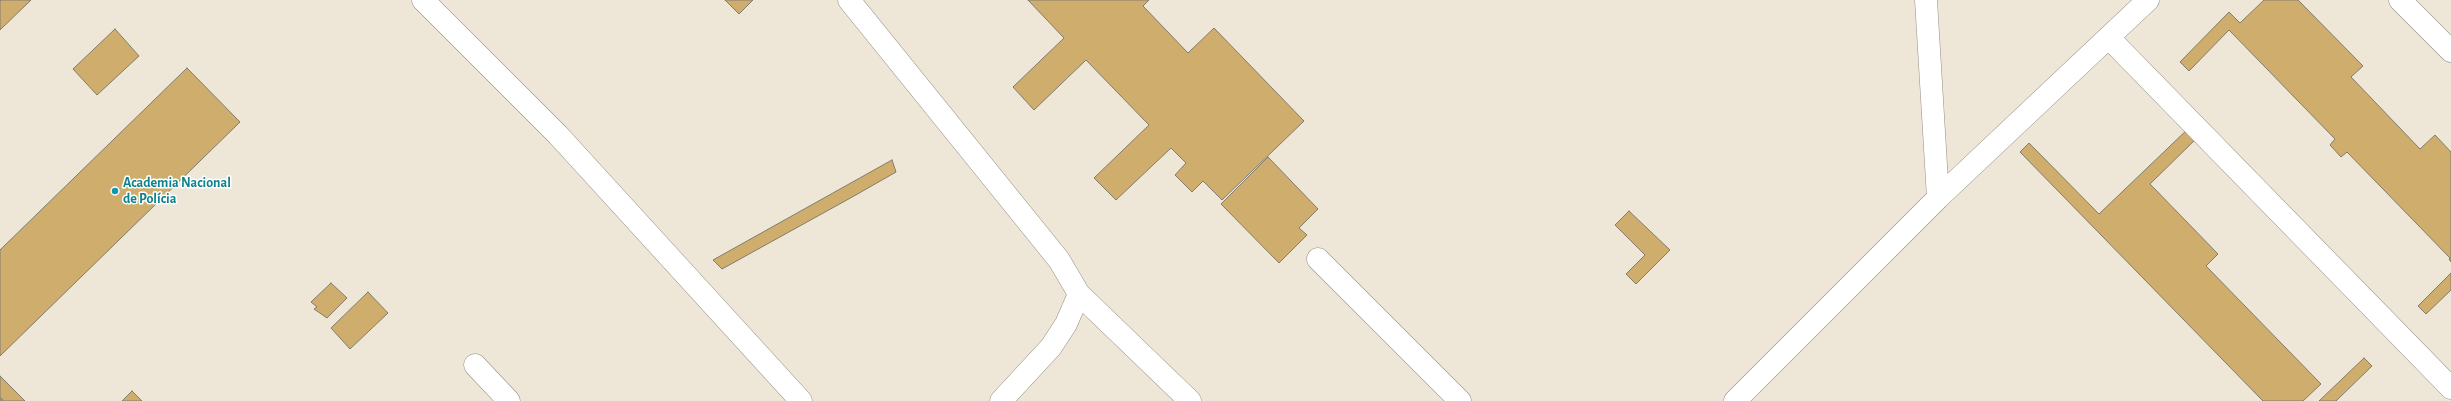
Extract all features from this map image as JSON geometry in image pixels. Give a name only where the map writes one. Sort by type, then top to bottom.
[{"type":"lane","points":[[423,0],[558,135],[801,401]]},
{"type":"lane","points":[[849,0],[1059,260],[1078,294],[1190,401]]},
{"type":"lane","points":[[1926,0],[1938,198]]},
{"type":"lane","points":[[1735,401],[1938,198],[2148,0]]},
{"type":"lane","points":[[2400,0],[2451,51]]},
{"type":"lane","points":[[2109,38],[2451,388]]},
{"type":"lane","points":[[1318,259],[1460,401]]},
{"type":"lane","points":[[1001,401],[1051,347],[1066,324],[1078,294]]},
{"type":"lane","points":[[475,365],[509,401]]},
{"type":"building","points":[[0,0],[31,0],[0,30]]},
{"type":"building","points":[[725,0],[753,0],[739,14]]},
{"type":"building","points":[[1028,0],[1149,0],[1143,6],[1188,53],[1214,28],[1304,121],[1222,200],[1203,181],[1192,192],[1175,175],[1186,163],[1171,148],[1116,200],[1094,178],[1149,125],[1086,60],[1034,110],[1013,87],[1064,38]]},
{"type":"building","points":[[2264,0],[2298,0],[2363,66],[2351,77],[2420,149],[2435,135],[2451,152],[2451,262],[2449,259],[2450,258],[2347,152],[2341,157],[2330,145],[2335,139],[2229,30],[2189,71],[2180,62],[2229,12],[2240,23]]},
{"type":"building","points":[[115,29],[139,56],[97,95],[73,69]]},
{"type":"building","name":"Academia Nacional de Polícia","points":[[187,68],[240,122],[0,356],[0,250]]},
{"type":"building","points":[[2191,126],[2199,136],[2150,184],[2218,254],[2206,266],[2321,384],[2303,401],[2263,401],[2020,152],[2029,143],[2099,214]]},
{"type":"building","points":[[1268,157],[1318,209],[1299,228],[1307,235],[1279,263],[1221,204]]},
{"type":"building","points":[[892,160],[896,172],[854,196],[722,269],[713,260]]},
{"type":"building","points":[[1629,211],[1670,250],[1636,284],[1626,274],[1645,255],[1615,225]]},
{"type":"building","points":[[2451,273],[2451,290],[2426,314],[2418,306]]},
{"type":"building","points":[[331,283],[347,298],[327,318],[314,309],[317,307],[311,302]]},
{"type":"building","points":[[368,292],[388,313],[350,349],[331,328]]},
{"type":"building","points":[[2364,358],[2372,366],[2336,401],[2319,401]]},
{"type":"building","points":[[0,376],[25,401],[0,401]]},
{"type":"building","points":[[132,391],[142,401],[122,401]]},
{"type":"place","name":"Academia Nacional de Polícia","points":[[115,191]]}]
